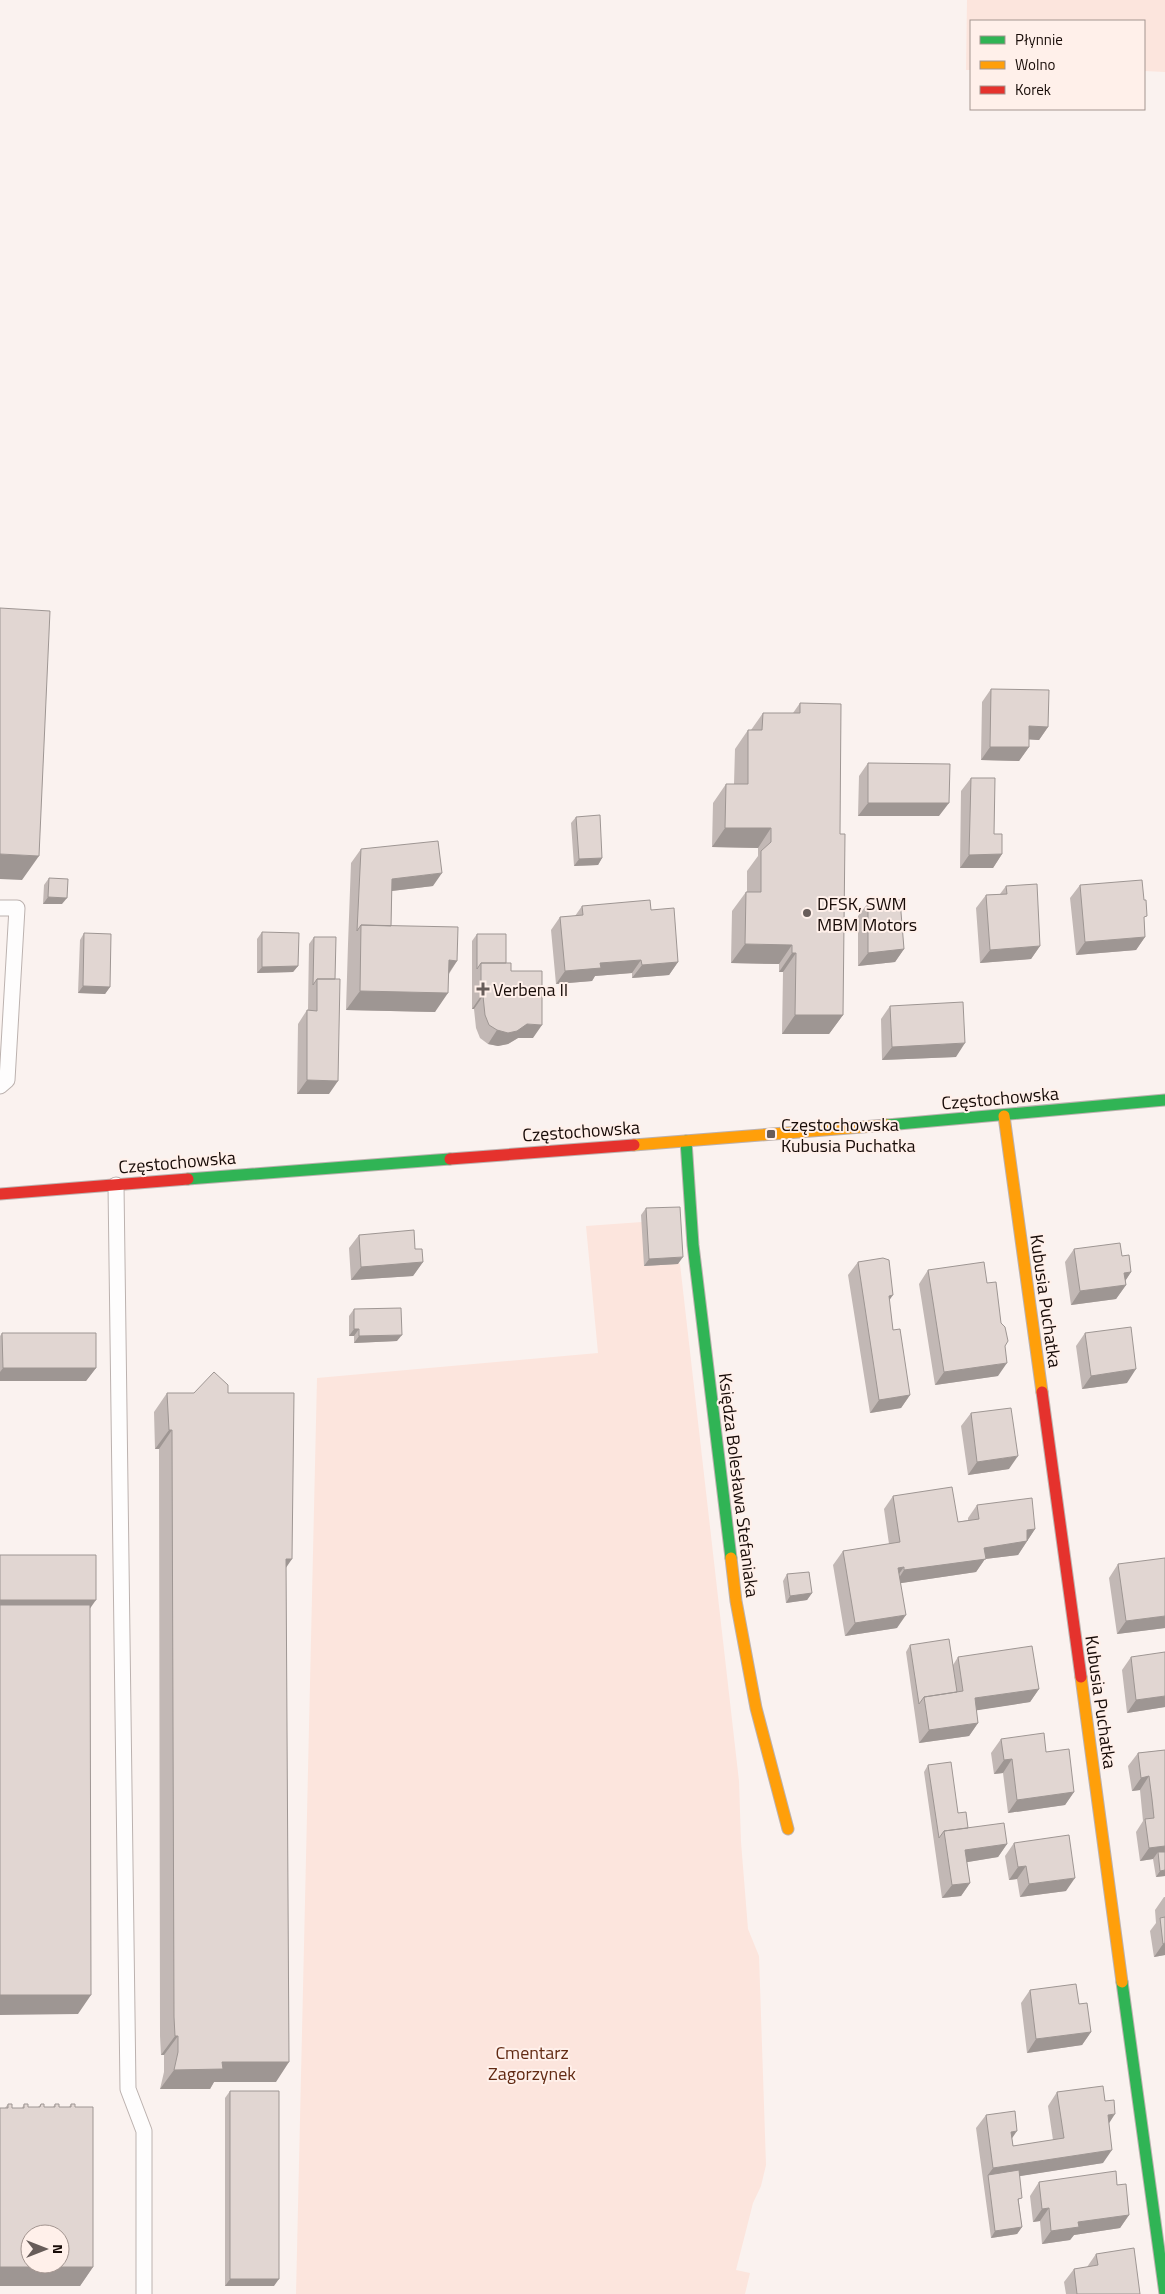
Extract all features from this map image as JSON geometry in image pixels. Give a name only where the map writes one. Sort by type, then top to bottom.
[{"type":"street","name":"Częstochowska","points":[[0,1194],[1004,1116],[1165,1100]]},
{"type":"street","name":"Kubusia Puchatka","points":[[1004,1116],[1165,2294]]},
{"type":"street","name":"Księdza Bolesława Stefaniaka","points":[[686,1141],[693,1245],[712,1420],[736,1601],[756,1708],[788,1829]]},
{"type":"lane","points":[[0,908],[17,908],[7,1080],[0,1086]]},
{"type":"lane","points":[[116,1185],[128,2089],[144,2130],[144,2294]]},
{"type":"green space","points":[[967,0],[1165,0],[1165,72],[1145,71],[1145,20],[970,20],[970,70],[966,70]]},
{"type":"green space","name":"Cmentarz Zagorzynek","points":[[642,1222],[680,1264],[739,1781],[741,1842],[748,1929],[759,1956],[766,2165],[761,2186],[753,2203],[736,2270],[750,2273],[745,2294],[296,2294],[317,1378],[598,1353],[586,1226]]},
{"type":"building","points":[[0,608],[50,611],[39,856],[0,854]]},
{"type":"building","points":[[991,689],[1049,690],[1048,727],[1029,726],[1029,747],[990,747]]},
{"type":"building","points":[[800,703],[841,704],[840,834],[845,834],[843,1015],[795,1015],[796,953],[792,953],[792,945],[745,944],[746,892],[761,892],[761,851],[771,842],[771,828],[725,828],[726,784],[748,784],[748,730],[762,730],[763,713],[800,713]]},
{"type":"building","points":[[868,763],[950,764],[949,803],[868,803]]},
{"type":"building","points":[[971,778],[995,778],[994,834],[1002,834],[1002,854],[969,855]]},
{"type":"building","points":[[600,815],[602,858],[579,859],[576,817]]},
{"type":"building","points":[[438,841],[442,873],[392,879],[391,926],[361,925],[357,931],[361,849]]},
{"type":"building","points":[[49,878],[68,879],[67,898],[48,897]]},
{"type":"building","points":[[1142,880],[1147,916],[1144,917],[1145,937],[1085,942],[1080,885]]},
{"type":"building","points":[[1037,884],[1040,946],[990,950],[986,895],[1007,894],[1006,886]]},
{"type":"building","points":[[650,900],[651,910],[674,908],[678,962],[642,965],[641,960],[600,963],[601,968],[565,971],[560,917],[583,915],[582,906]]},
{"type":"building","points":[[900,900],[904,949],[868,953],[868,903]]},
{"type":"building","points":[[361,925],[458,927],[457,961],[449,960],[448,993],[360,991]]},
{"type":"building","points":[[262,932],[299,933],[298,966],[262,967]]},
{"type":"building","points":[[84,933],[111,934],[110,987],[83,986]]},
{"type":"building","points":[[477,934],[506,934],[506,963],[481,963],[477,969]]},
{"type":"building","points":[[314,937],[336,937],[335,979],[317,979],[313,985]]},
{"type":"building","points":[[481,963],[511,963],[511,971],[542,971],[542,1025],[527,1024],[517,1031],[508,1033],[497,1030],[489,1025],[485,1015],[483,996],[481,996]]},
{"type":"building","points":[[317,979],[340,979],[338,1081],[307,1080],[307,1010],[317,1011]]},
{"type":"building","points":[[963,1002],[965,1043],[892,1047],[890,1006]]},
{"type":"building","points":[[680,1207],[683,1257],[649,1259],[646,1208]]},
{"type":"building","points":[[414,1230],[415,1249],[422,1249],[423,1262],[361,1267],[359,1235]]},
{"type":"building","points":[[1120,1243],[1122,1256],[1129,1255],[1131,1272],[1124,1273],[1126,1285],[1080,1291],[1074,1249]]},
{"type":"building","points":[[883,1258],[889,1260],[893,1295],[889,1296],[893,1330],[900,1329],[910,1395],[879,1400],[858,1262]]},
{"type":"building","points":[[984,1262],[987,1283],[996,1282],[1001,1323],[1005,1327],[1008,1341],[1005,1346],[1007,1363],[944,1372],[928,1270]]},
{"type":"building","points":[[401,1308],[402,1335],[359,1336],[359,1329],[354,1329],[354,1309]]},
{"type":"building","points":[[1131,1327],[1136,1369],[1091,1376],[1085,1333]]},
{"type":"building","points":[[2,1333],[96,1333],[96,1368],[3,1368]]},
{"type":"building","points":[[214,1372],[228,1385],[228,1393],[294,1393],[292,1559],[286,1559],[289,2062],[222,2062],[223,2069],[174,2070],[178,2052],[178,2036],[175,2036],[174,2017],[172,1430],[169,1430],[167,1393],[194,1393]]},
{"type":"building","points":[[1011,1408],[1018,1456],[977,1462],[971,1413]]},
{"type":"building","points":[[952,1487],[958,1522],[979,1519],[977,1505],[1032,1498],[1035,1529],[1027,1530],[1027,1541],[984,1548],[986,1559],[904,1570],[904,1567],[898,1568],[906,1615],[855,1623],[843,1551],[900,1542],[893,1496]]},
{"type":"building","points":[[0,1555],[96,1555],[96,1600],[0,1600]]},
{"type":"building","points":[[1165,1558],[1165,1616],[1126,1621],[1118,1564]]},
{"type":"building","points":[[809,1572],[812,1593],[790,1596],[787,1574]]},
{"type":"building","points":[[0,1605],[90,1605],[91,1995],[0,1995]]},
{"type":"building","points":[[949,1639],[957,1692],[924,1697],[919,1704],[910,1645]]},
{"type":"building","points":[[1032,1646],[1039,1689],[975,1698],[978,1723],[929,1730],[924,1697],[963,1691],[958,1657]]},
{"type":"building","points":[[1165,1652],[1165,1696],[1136,1700],[1131,1657]]},
{"type":"building","points":[[1044,1733],[1046,1752],[1069,1749],[1074,1792],[1017,1800],[1012,1759],[1004,1760],[1001,1739]]},
{"type":"building","points":[[1165,1750],[1165,1846],[1149,1848],[1145,1819],[1154,1818],[1152,1799],[1149,1776],[1141,1778],[1138,1753]]},
{"type":"building","points":[[951,1762],[958,1813],[966,1812],[968,1828],[944,1831],[939,1838],[928,1765]]},
{"type":"building","points":[[1004,1823],[1007,1844],[965,1850],[970,1883],[952,1885],[944,1831]]},
{"type":"building","points":[[1069,1835],[1075,1878],[1029,1884],[1026,1866],[1018,1867],[1014,1843]]},
{"type":"building","points":[[1158,1852],[1165,1852],[1165,1870],[1160,1871]]},
{"type":"building","points":[[1165,1917],[1165,1943],[1163,1944],[1160,1918]]},
{"type":"building","points":[[1076,1984],[1079,2004],[1087,2003],[1091,2032],[1036,2039],[1030,1990]]},
{"type":"building","points":[[1103,2086],[1105,2101],[1114,2100],[1115,2114],[1108,2115],[1112,2150],[993,2168],[986,2115],[1015,2111],[1017,2131],[1011,2132],[1013,2146],[1064,2138],[1057,2092]]},
{"type":"building","points":[[230,2091],[279,2091],[279,2279],[230,2279]]},
{"type":"building","points":[[8,2104],[12,2104],[12,2108],[24,2108],[24,2104],[28,2104],[28,2107],[40,2107],[41,2104],[44,2104],[44,2107],[55,2107],[55,2104],[59,2104],[59,2107],[71,2107],[71,2104],[75,2104],[75,2107],[93,2107],[93,2267],[70,2267],[70,2224],[20,2224],[20,2267],[0,2267],[0,2108],[8,2108]]},
{"type":"building","points":[[1019,2170],[1022,2198],[1018,2199],[1022,2227],[995,2231],[988,2175]]},
{"type":"building","points":[[1116,2171],[1117,2185],[1126,2184],[1129,2215],[1078,2222],[1079,2227],[1051,2231],[1049,2208],[1042,2209],[1039,2182]]},
{"type":"building","points":[[1134,2248],[1140,2294],[1077,2294],[1074,2269],[1098,2265],[1096,2254]]},
{"type":"traffic: fast","points":[[887,1125],[1165,1100]]},
{"type":"traffic: fast","points":[[686,1141],[693,1245],[731,1558]]},
{"type":"traffic: fast","points":[[188,1179],[450,1159]]},
{"type":"traffic: fast","points":[[1122,1982],[1165,2294]]},
{"type":"traffic: slow","points":[[1004,1116],[1042,1392]]},
{"type":"traffic: slow","points":[[634,1145],[887,1125]]},
{"type":"traffic: slow","points":[[731,1558],[736,1601],[756,1708],[788,1829]]},
{"type":"traffic: slow","points":[[1081,1677],[1122,1982]]},
{"type":"traffic: jam","points":[[450,1159],[634,1145]]},
{"type":"traffic: jam","points":[[0,1194],[188,1179]]},
{"type":"traffic: jam","points":[[1042,1392],[1081,1677]]},
{"type":"place","name":"DFSK, SWM MBM Motors","points":[[807,913]]},
{"type":"place","name":"Verbena II","points":[[483,989]]},
{"type":"place","name":"Częstochowska Kubusia Puchatka","points":[[771,1134]]}]
